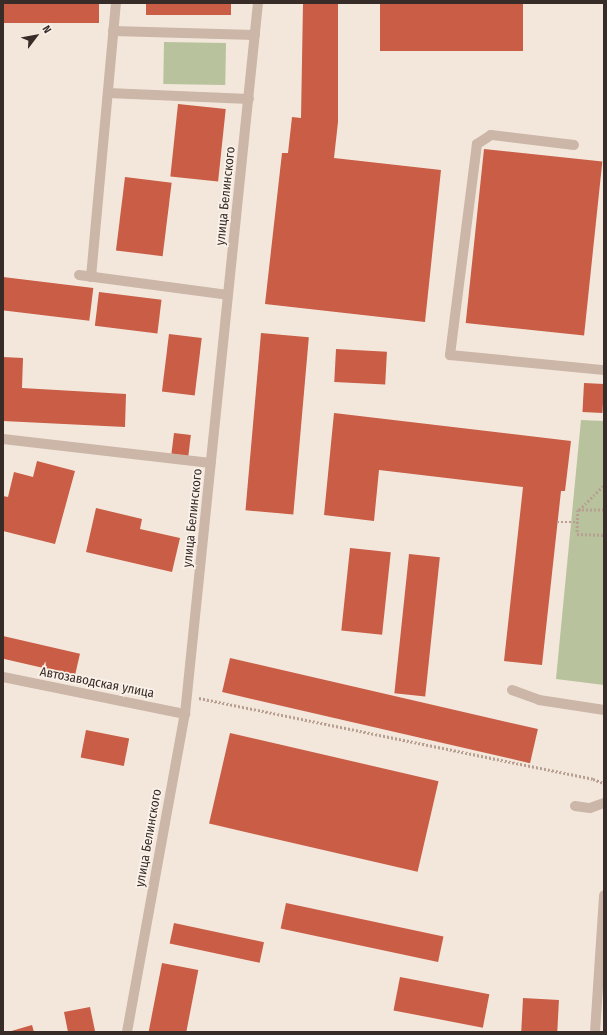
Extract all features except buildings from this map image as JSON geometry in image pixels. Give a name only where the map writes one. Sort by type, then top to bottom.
[{"type":"street","points":[[91,277],[116,3]]},
{"type":"street","name":"улица Белинского","points":[[127,1032],[186,714],[258,3]]},
{"type":"street","points":[[113,31],[255,35]]},
{"type":"street","points":[[108,93],[249,99]]},
{"type":"street","points":[[574,145],[491,135],[477,144],[450,355],[604,370]]},
{"type":"street","points":[[80,275],[228,295]]},
{"type":"street","points":[[3,439],[211,463]]},
{"type":"street","name":"Автозаводская улица","points":[[3,678],[186,714]]},
{"type":"street","points":[[512,690],[540,700],[604,710]]},
{"type":"street","points":[[575,806],[590,808],[604,803]]},
{"type":"street","points":[[595,1032],[604,895]]},
{"type":"path","points":[[604,485],[578,510],[577,534],[604,535]]},
{"type":"path","points":[[578,510],[604,510]]},
{"type":"path","points":[[557,522],[578,522]]},
{"type":"path","points":[[187,695],[593,779],[604,783]]},
{"type":"green space","points":[[164,42],[226,43],[225,85],[163,84]]},
{"type":"green space","points":[[581,420],[604,421],[604,685],[556,679]]}]
